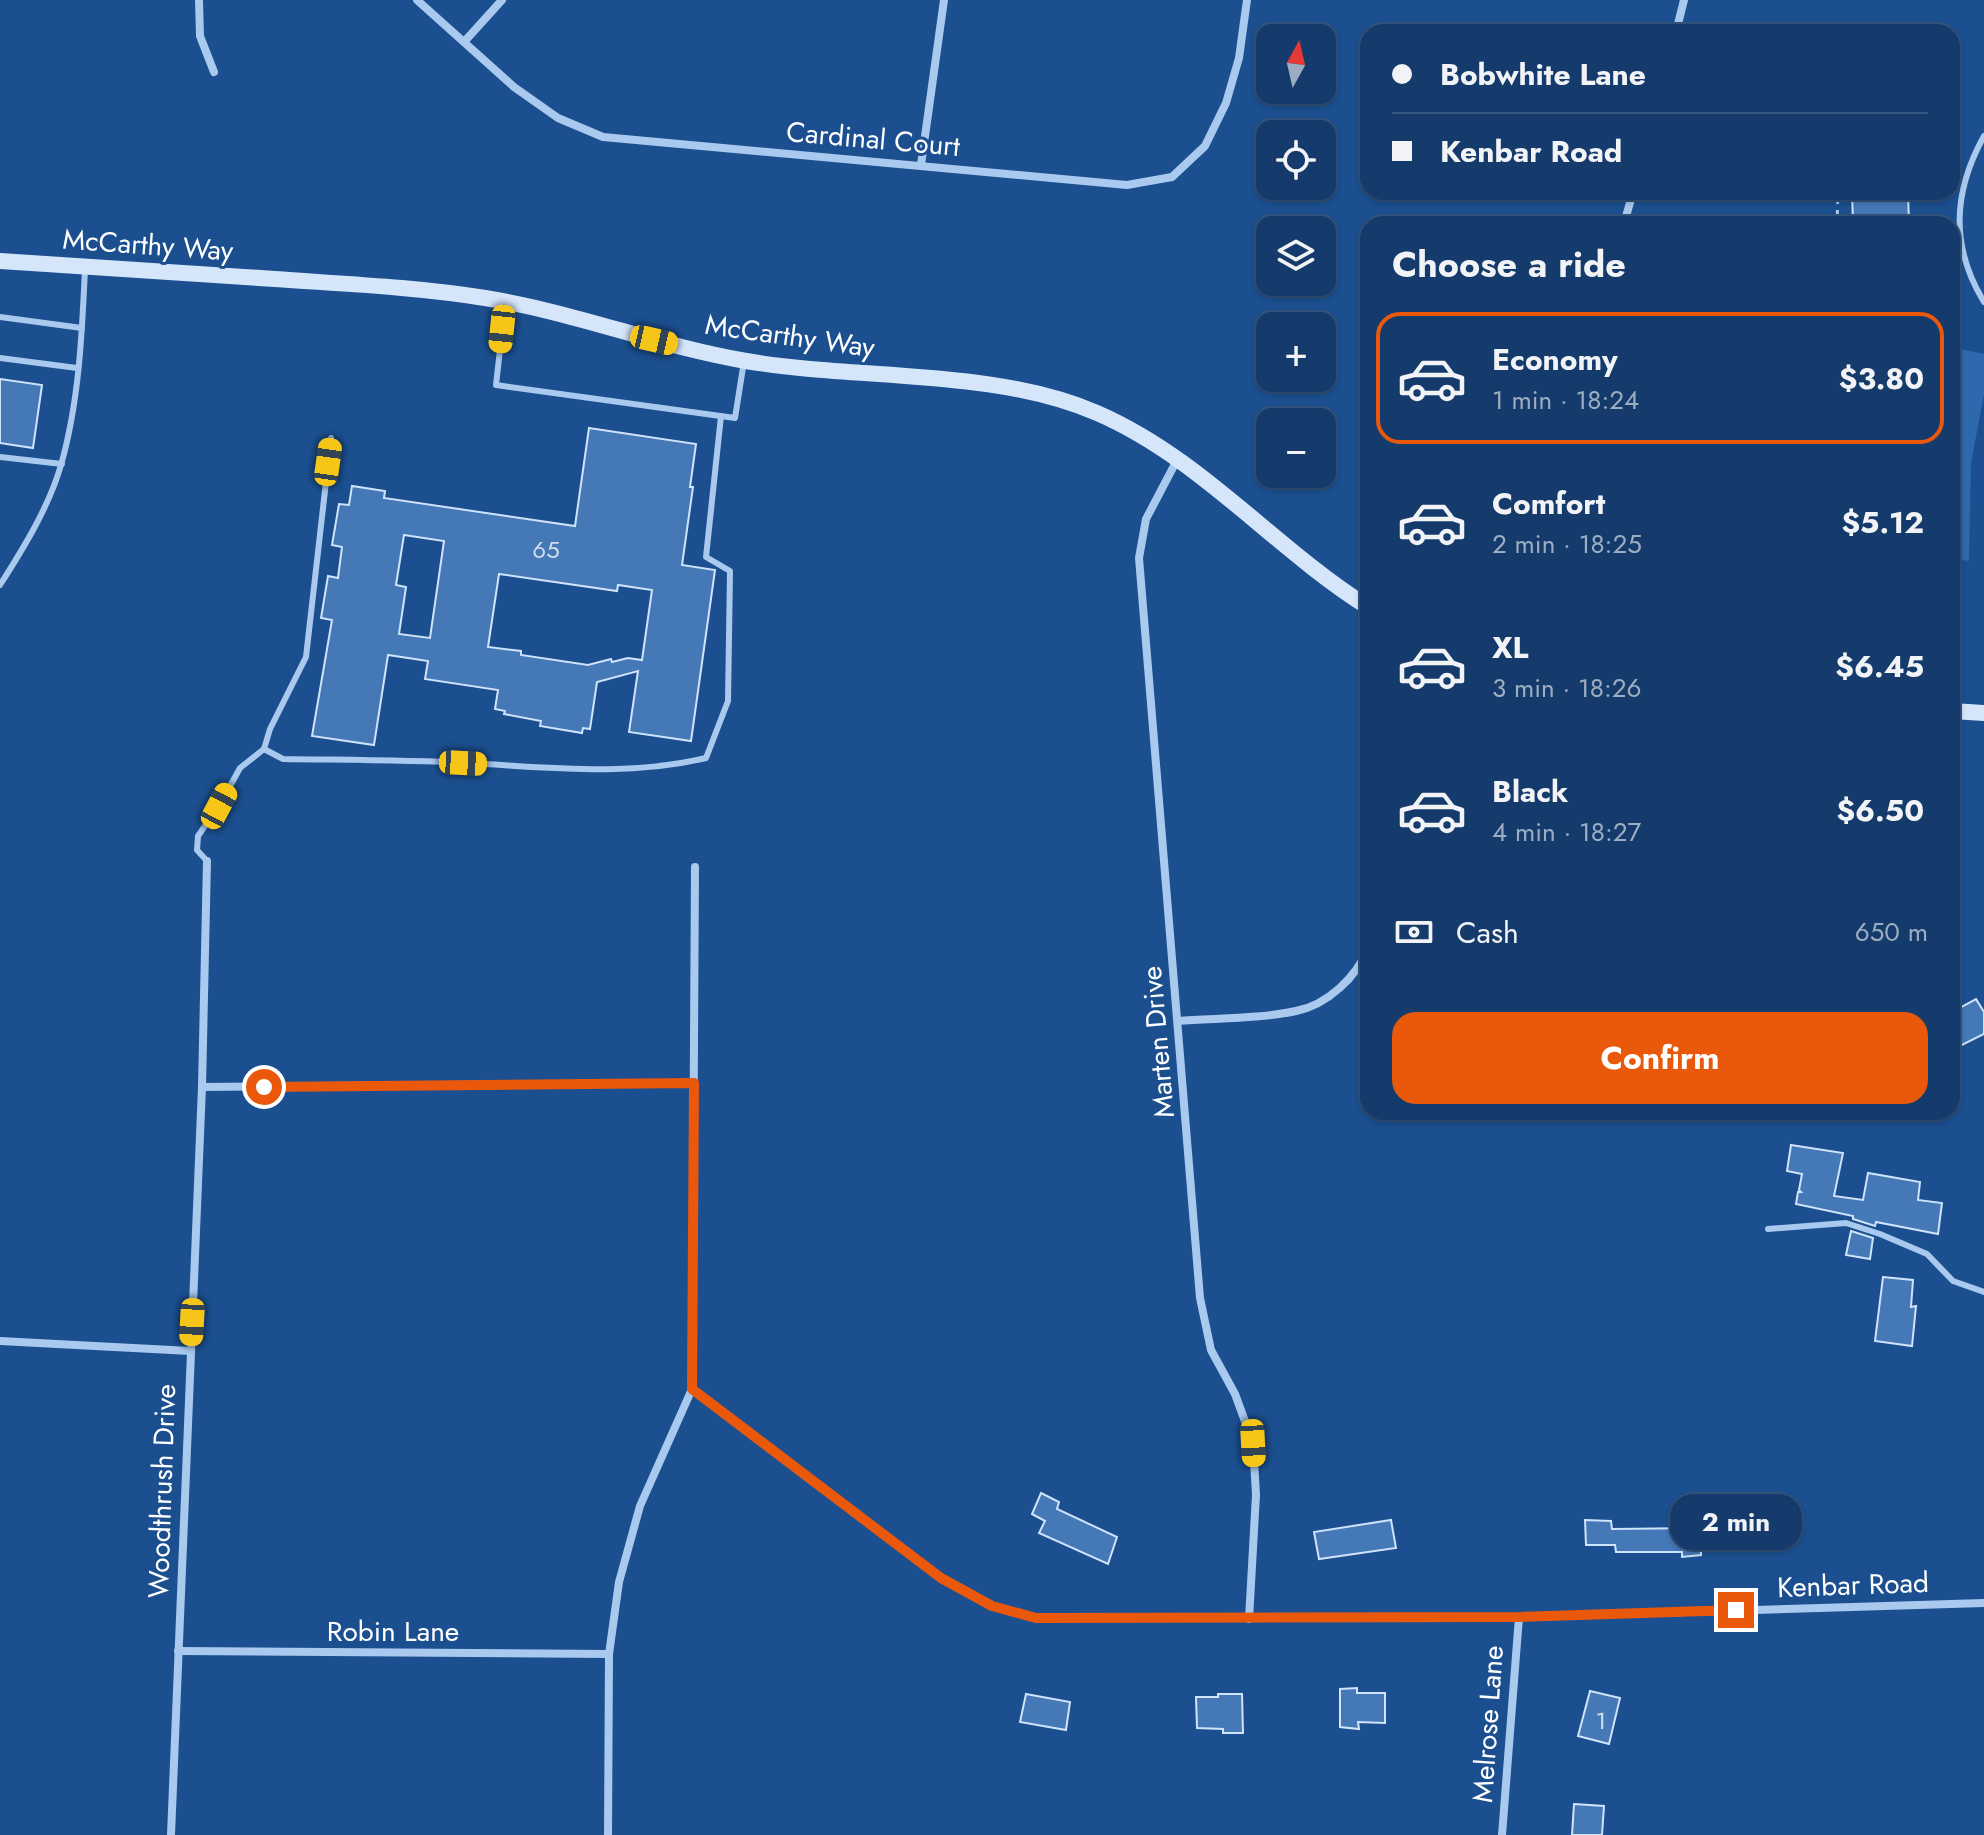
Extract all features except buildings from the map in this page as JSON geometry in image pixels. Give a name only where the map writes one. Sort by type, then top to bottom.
[{"type":"street","points":[[199,0],[200,36],[214,72]]},
{"type":"street","name":"Cardinal Court","points":[[417,0],[514,87],[558,118],[603,137],[1127,185],[1172,177],[1205,146],[1226,103],[1239,58],[1247,0]]},
{"type":"street","points":[[464,42],[502,0]]},
{"type":"street","points":[[921,165],[944,0]]},
{"type":"street","points":[[1678,24],[1684,0]]},
{"type":"street","name":"McCarthy Way","points":[[0,261],[400,289],[505,301],[744,361],[971,383],[1041,395],[1096,413],[1178,460],[1311,568],[1360,602]]},
{"type":"street","name":"Marten Drive","points":[[1178,460],[1146,519],[1139,558],[1200,1298],[1211,1350],[1235,1394],[1253,1443],[1256,1495],[1249,1619]]},
{"type":"street","points":[[1960,712],[1984,713]]},
{"type":"street","name":"Woodthrush Drive","points":[[171,1835],[202,1087],[207,861]]},
{"type":"street","points":[[608,1835],[609,1654],[619,1582],[640,1506],[692,1389],[695,867]]},
{"type":"street","points":[[1178,1021],[1298,1011],[1334,993],[1360,967]]},
{"type":"street","points":[[202,1087],[694,1083]]},
{"type":"street","points":[[0,1341],[190,1351]]},
{"type":"street","name":"Kenbar Road","points":[[692,1389],[941,1578],[992,1606],[1036,1618],[1519,1617],[1984,1603]]},
{"type":"street","name":"Melrose Lane","points":[[1502,1835],[1519,1617]]},
{"type":"street","name":"Robin Lane","points":[[178,1651],[609,1654]]},
{"type":"lane","points":[[1959,216],[1961,192],[1970,161],[1984,136]]},
{"type":"lane","points":[[1960,234],[1961,249],[1970,276],[1984,302]]},
{"type":"lane","points":[[0,585],[19,556],[62,464],[71,419],[86,266]]},
{"type":"lane","points":[[505,301],[496,385],[735,418],[744,361]]},
{"type":"lane","points":[[0,317],[82,328]]},
{"type":"lane","points":[[0,358],[77,368]]},
{"type":"lane","points":[[264,749],[283,759],[607,770],[675,766],[706,758],[728,701],[730,571],[706,557],[721,416]]},
{"type":"lane","points":[[207,861],[197,850],[198,836],[240,768],[264,749],[270,729],[306,657],[331,438]]},
{"type":"lane","points":[[0,457],[62,464]]},
{"type":"lane","points":[[1768,1229],[1846,1223],[1927,1254],[1953,1281],[1984,1292]]},
{"type":"shaded area","points":[[1960,349],[1984,354],[1984,394],[1971,463],[1969,561],[1960,560]]},
{"type":"route","points":[[264,1087],[694,1083],[692,1389],[941,1578],[992,1606],[1036,1618],[1519,1617],[1736,1610]]}]
